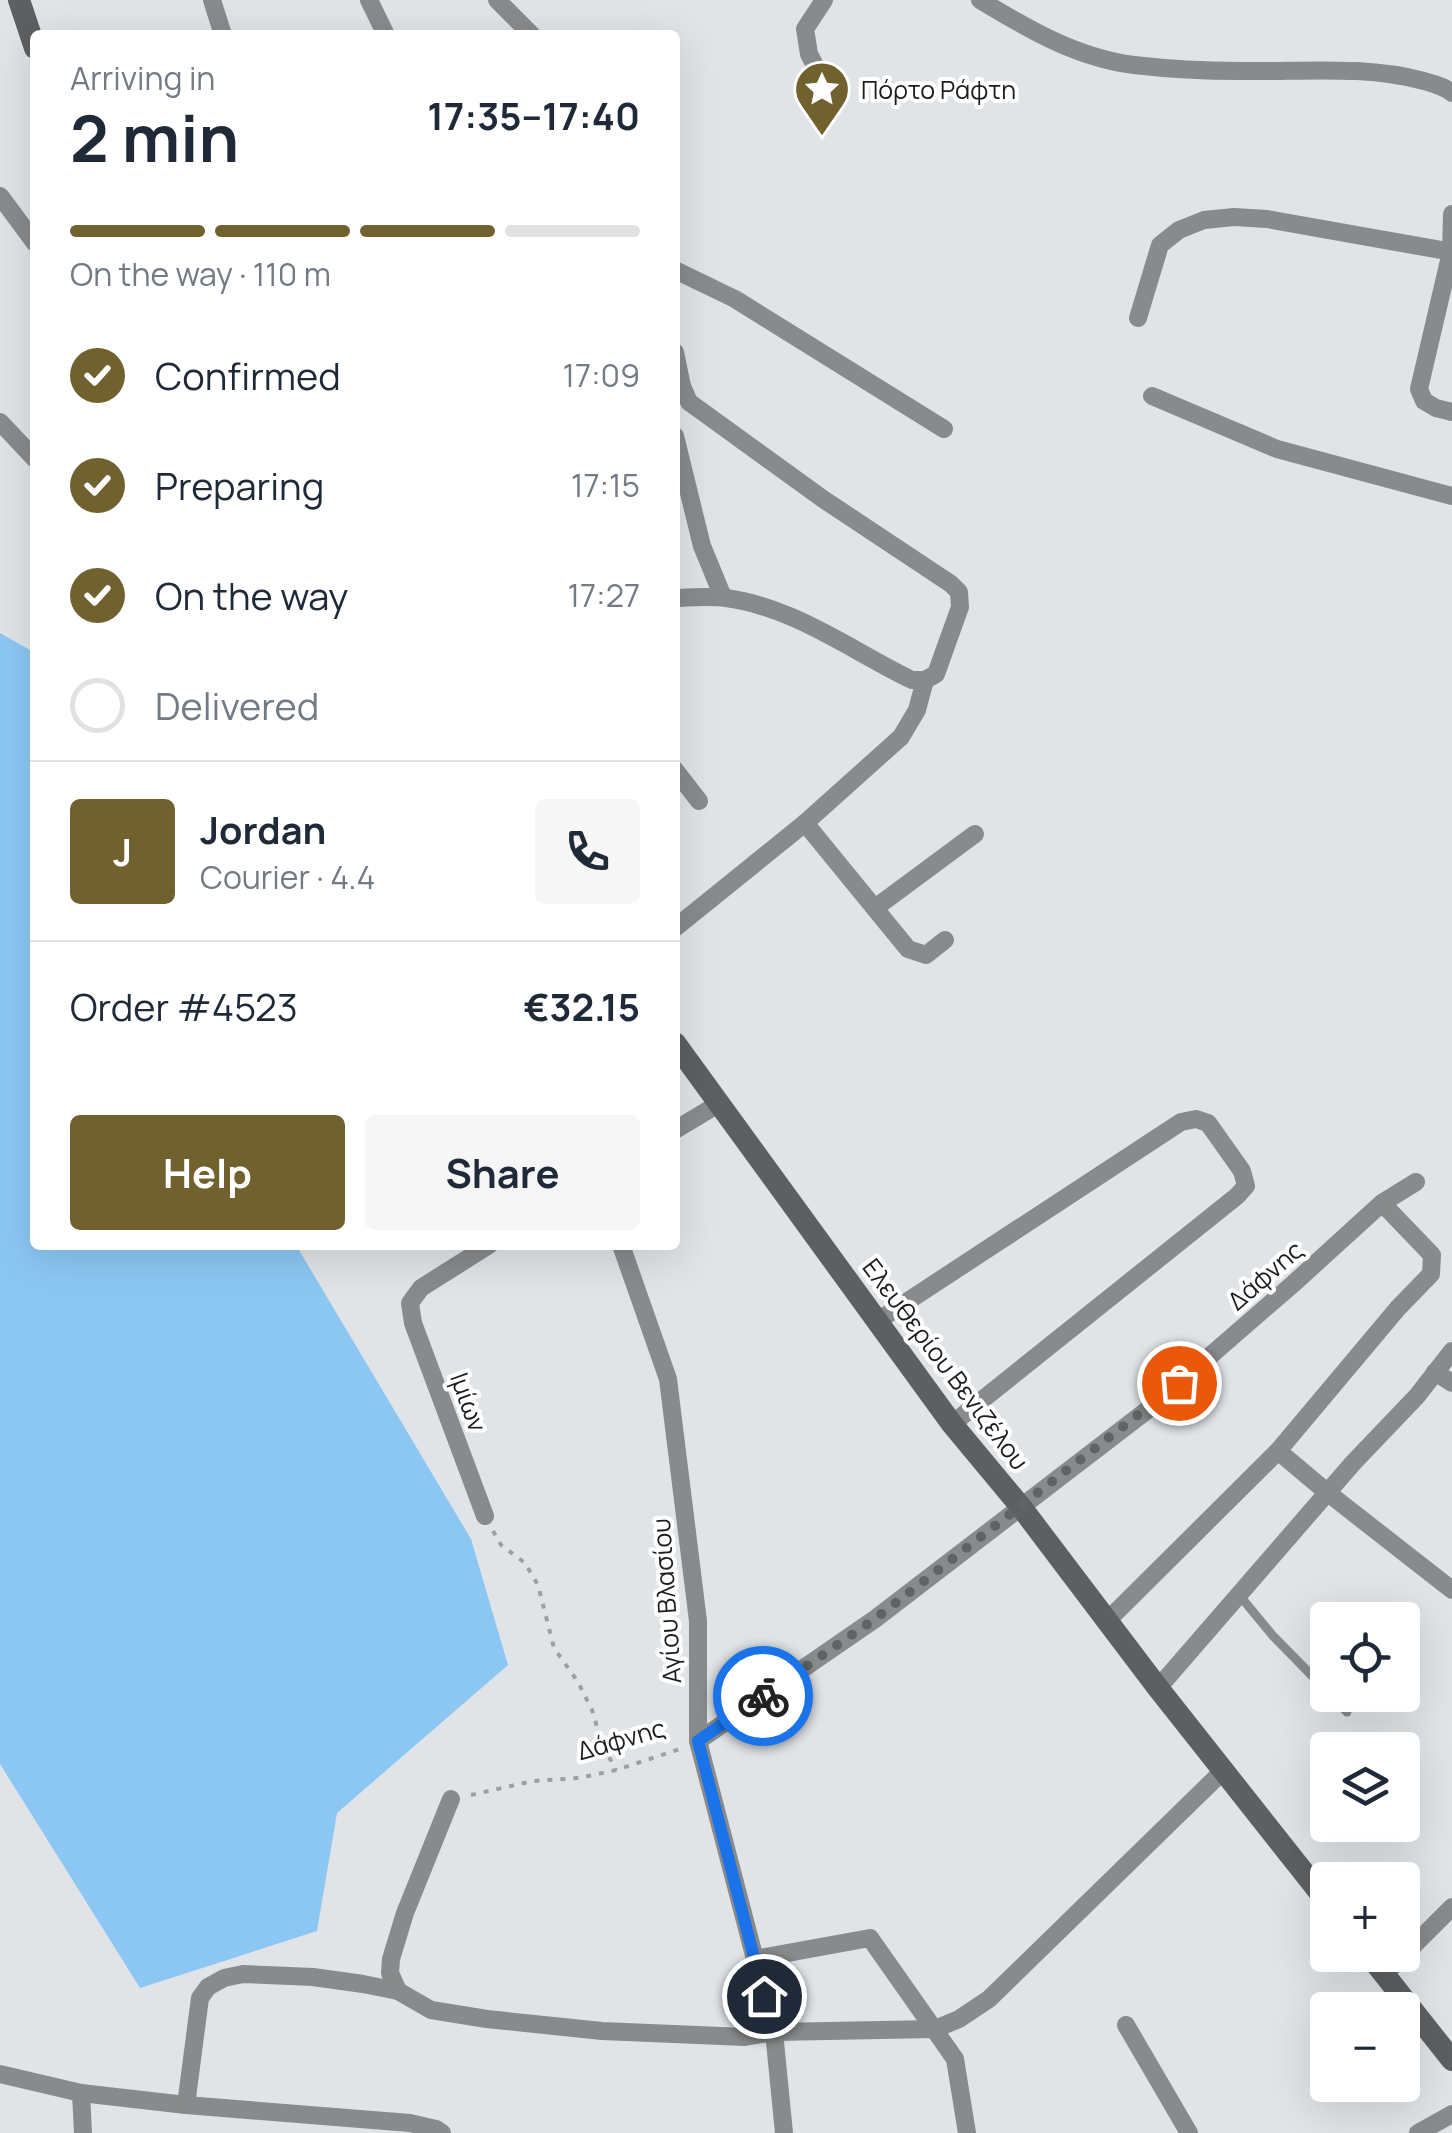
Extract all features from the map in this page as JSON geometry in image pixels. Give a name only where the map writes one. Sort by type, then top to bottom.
[{"type":"street","points":[[19,0],[30,33]]},
{"type":"street","points":[[212,0],[221,30]]},
{"type":"street","points":[[369,0],[384,30]]},
{"type":"street","points":[[497,0],[527,30]]},
{"type":"street","points":[[820,75],[808,54],[804,29],[824,0]]},
{"type":"street","points":[[980,0],[1070,49],[1132,65],[1397,74],[1452,92]]},
{"type":"street","points":[[0,196],[30,236]]},
{"type":"street","points":[[1452,214],[1451,252],[1419,389],[1424,401],[1452,412]]},
{"type":"street","points":[[1138,318],[1160,245],[1180,230],[1204,220],[1268,219],[1451,252]]},
{"type":"street","points":[[680,272],[736,299],[944,429]]},
{"type":"street","points":[[680,377],[690,402],[823,499],[951,584],[959,592],[960,607],[936,674],[912,680],[776,611],[723,597],[680,595]]},
{"type":"street","points":[[1152,396],[1277,449],[1452,496]]},
{"type":"street","points":[[0,422],[30,454]]},
{"type":"street","points":[[680,456],[702,546],[723,597]]},
{"type":"street","points":[[680,924],[901,737],[916,710],[924,680]]},
{"type":"street","points":[[680,777],[698,801]]},
{"type":"street","points":[[805,822],[908,949],[926,955],[945,940]]},
{"type":"street","points":[[874,908],[975,834]]},
{"type":"street","name":"Ελευθερίου Βενιζέλου","points":[[680,1050],[952,1424],[1021,1507],[1310,1880]]},
{"type":"street","points":[[680,1127],[720,1103]]},
{"type":"street","points":[[876,1322],[1181,1122],[1196,1119],[1208,1124],[1242,1171],[1246,1186],[952,1424]]},
{"type":"street","name":"Δάφνης","points":[[698,1741],[875,1619],[1150,1408],[1382,1202],[1416,1182]]},
{"type":"street","points":[[1107,1621],[1278,1451],[1430,1274],[1432,1255],[1382,1202]]},
{"type":"street","name":"Ιμίων","points":[[481,1250],[421,1288],[410,1303],[413,1323],[485,1516]]},
{"type":"street","name":"Αγίου Βλασίου","points":[[623,1250],[668,1380],[698,1622],[698,1741],[774,2032],[784,2133]]},
{"type":"street","points":[[1158,1688],[1452,1351]]},
{"type":"street","points":[[1435,1372],[1452,1383]]},
{"type":"street","points":[[1278,1451],[1452,1590]]},
{"type":"street","points":[[186,2104],[200,1998],[208,1987],[224,1978],[243,1974],[314,1977],[398,1991],[431,2010],[602,2031],[745,2037],[774,2032],[934,2029],[990,1999],[1223,1770]]},
{"type":"street","points":[[398,1991],[390,1973],[392,1958],[405,1914],[452,1799]]},
{"type":"street","points":[[1384,1975],[1452,1907]]},
{"type":"street","points":[[754,1958],[870,1938],[955,2060],[968,2133]]},
{"type":"street","points":[[1382,1972],[1452,2060]]},
{"type":"street","points":[[1126,2026],[1189,2133]]},
{"type":"street","points":[[0,2074],[81,2093],[410,2123],[442,2133]]},
{"type":"street","points":[[81,2093],[84,2133]]},
{"type":"street","points":[[1418,2133],[1452,2114]]},
{"type":"lane","points":[[1240,1596],[1310,1674]]},
{"type":"path","points":[[485,1516],[501,1545],[525,1564],[538,1585],[554,1648],[578,1682],[616,1770]]},
{"type":"path","name":"Δάφνης","points":[[452,1799],[533,1781],[616,1770],[698,1741]]},
{"type":"shaded area","points":[[0,633],[30,650],[30,1250],[299,1250],[471,1539],[508,1665],[337,1813],[317,1931],[140,1988],[0,1764]]},
{"type":"way so far","points":[[763,1696],[875,1619],[1179,1383]]},
{"type":"place","name":"Πόρτο Ράφτη","points":[[822,138]]},
{"type":"route","points":[[763,1696],[698,1741],[764,1996]]}]
